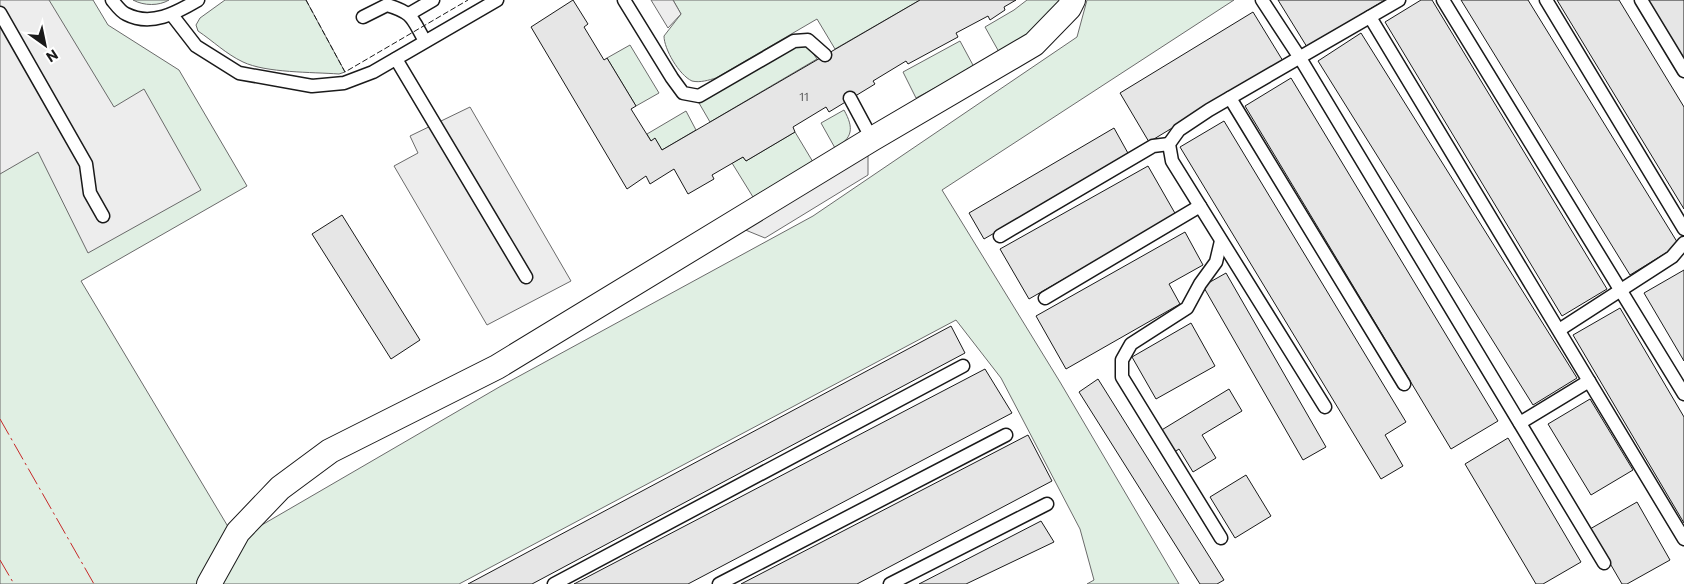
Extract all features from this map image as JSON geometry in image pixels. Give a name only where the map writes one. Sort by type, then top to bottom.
[{"type":"street","points":[[209,584],[238,532],[280,488],[330,451],[497,368],[872,138],[1034,44],[1069,8],[1072,0]]},
{"type":"lane","points":[[112,0],[124,14],[144,20],[172,15],[198,0]]},
{"type":"lane","points":[[409,14],[432,0]]},
{"type":"lane","points":[[172,15],[196,46],[239,73],[312,86],[344,83],[373,72],[497,0]]},
{"type":"lane","points":[[624,0],[683,93],[699,96],[794,41],[808,40],[825,55]]},
{"type":"lane","points":[[1262,0],[1300,58],[1604,563]]},
{"type":"lane","points":[[1325,407],[1172,161],[1169,144],[1179,130],[1230,98],[1399,0]]},
{"type":"lane","points":[[1443,0],[1684,394]]},
{"type":"lane","points":[[1546,0],[1684,230]]},
{"type":"lane","points":[[1641,0],[1684,71]]},
{"type":"lane","points":[[363,18],[387,5],[403,10],[409,14],[425,41]]},
{"type":"lane","points":[[0,13],[86,164],[90,193],[103,216]]},
{"type":"lane","points":[[1370,17],[1684,540]]},
{"type":"lane","points":[[396,59],[526,276]]},
{"type":"lane","points":[[850,98],[872,138]]},
{"type":"lane","points":[[1230,98],[1404,384]]},
{"type":"lane","points":[[1000,236],[1153,146],[1169,144]]},
{"type":"lane","points":[[1045,298],[1200,206]]},
{"type":"lane","points":[[1221,241],[1216,262],[1200,284],[1187,308],[1131,344],[1122,360],[1122,377],[1221,538]]},
{"type":"lane","points":[[1558,330],[1672,257],[1684,243]]},
{"type":"lane","points":[[554,584],[963,366]]},
{"type":"lane","points":[[1520,423],[1589,381]]},
{"type":"lane","points":[[719,584],[1006,435]]},
{"type":"lane","points":[[890,584],[1047,504]]},
{"type":"green space","points":[[0,0],[93,0],[108,25],[179,70],[247,186],[81,281],[236,540],[501,386],[813,216],[1077,37],[1087,0],[1234,0],[942,190],[1060,382],[1179,584],[1087,584],[1094,580],[1080,529],[1001,378],[956,320],[459,584],[0,584]]},
{"type":"green space","points":[[133,0],[169,0],[151,4]]},
{"type":"green space","points":[[225,0],[306,0],[345,72],[339,74],[276,70],[253,66],[237,59],[198,31],[196,25],[200,18]]},
{"type":"green space","points":[[673,0],[920,0],[835,49],[817,19],[716,78],[698,82],[687,78],[677,68],[667,48],[664,36],[681,14]]},
{"type":"green space","points":[[1027,0],[1060,0],[1048,19],[1029,34],[999,52],[985,27]]},
{"type":"green space","points":[[960,41],[974,67],[916,98],[903,72]]},
{"type":"green space","points":[[630,45],[659,93],[636,106],[607,58]]},
{"type":"green space","points":[[808,46],[817,59],[710,122],[699,103],[795,47]]},
{"type":"green space","points":[[844,110],[849,122],[850,132],[845,140],[835,148],[821,123]]},
{"type":"green space","points":[[686,111],[696,130],[662,150],[655,139],[651,141],[647,134]]},
{"type":"green space","points":[[795,132],[813,162],[753,197],[732,163],[743,157],[746,161]]},
{"type":"shaded area","points":[[0,0],[49,0],[114,107],[144,89],[201,190],[88,253],[38,152],[0,174]]},
{"type":"shaded area","points":[[651,0],[673,0],[681,14],[668,28]]},
{"type":"shaded area","points":[[470,107],[571,281],[487,325],[394,166],[418,153],[410,136]]},
{"type":"shaded area","points":[[868,155],[868,175],[765,238],[743,229]]},
{"type":"building","points":[[573,0],[588,24],[584,27],[604,60],[607,58],[636,106],[631,109],[651,141],[655,138],[662,150],[920,0],[1016,0],[1004,7],[1005,10],[990,20],[988,16],[956,33],[958,37],[908,64],[906,61],[873,81],[875,84],[829,112],[826,107],[793,127],[795,132],[746,161],[743,157],[712,175],[714,179],[688,194],[674,169],[650,184],[646,176],[627,189],[531,27]]},
{"type":"building","points":[[1278,0],[1385,0],[1307,47]]},
{"type":"building","points":[[1421,0],[1432,0],[1607,289],[1562,316],[1385,22]]},
{"type":"building","points":[[1461,0],[1528,0],[1679,245],[1630,275]]},
{"type":"building","points":[[1557,0],[1619,0],[1684,107],[1684,209]]},
{"type":"building","points":[[1648,0],[1684,0],[1684,60]]},
{"type":"building","points":[[1253,12],[1283,61],[1149,142],[1120,93]]},
{"type":"building","points":[[1361,33],[1577,378],[1533,405],[1318,61]]},
{"type":"building","points":[[1291,78],[1498,421],[1451,449],[1245,106]]},
{"type":"building","points":[[1224,121],[1406,422],[1385,435],[1403,466],[1381,479],[1180,147]]},
{"type":"building","points":[[1114,128],[1129,155],[984,239],[969,213]]},
{"type":"building","points":[[1148,166],[1176,215],[1029,299],[1000,249]]},
{"type":"building","points":[[342,215],[420,340],[391,359],[312,234]]},
{"type":"building","points":[[1185,232],[1203,265],[1169,284],[1180,304],[1066,369],[1036,316]]},
{"type":"building","points":[[1684,270],[1684,361],[1644,293]]},
{"type":"building","points":[[1226,273],[1326,447],[1303,460],[1203,286]]},
{"type":"building","points":[[1620,308],[1684,417],[1684,523],[1573,335]]},
{"type":"building","points":[[1191,323],[1215,366],[1156,399],[1132,357]]},
{"type":"building","points":[[951,326],[965,353],[532,584],[468,584]]},
{"type":"building","points":[[985,369],[1012,413],[688,584],[574,584]]},
{"type":"building","points":[[1098,379],[1224,580],[1217,584],[1200,584],[1079,392]]},
{"type":"building","points":[[1229,389],[1242,411],[1202,435],[1216,458],[1193,472],[1179,449],[1173,453],[1160,431]]},
{"type":"building","points":[[1590,399],[1633,470],[1591,495],[1548,424]]},
{"type":"building","points":[[1028,435],[1052,481],[857,584],[741,584]]},
{"type":"building","points":[[1508,438],[1581,562],[1543,584],[1536,584],[1465,464]]},
{"type":"building","points":[[1246,475],[1271,516],[1235,538],[1210,497]]},
{"type":"building","points":[[1637,502],[1670,560],[1627,584],[1622,584],[1590,529]]},
{"type":"building","points":[[1041,521],[1054,542],[966,584],[919,584]]},
{"type":"fence","points":[[306,0],[345,72],[468,0]]},
{"type":"power","points":[[0,419],[94,584]]},
{"type":"power","points":[[0,560],[14,584]]}]
